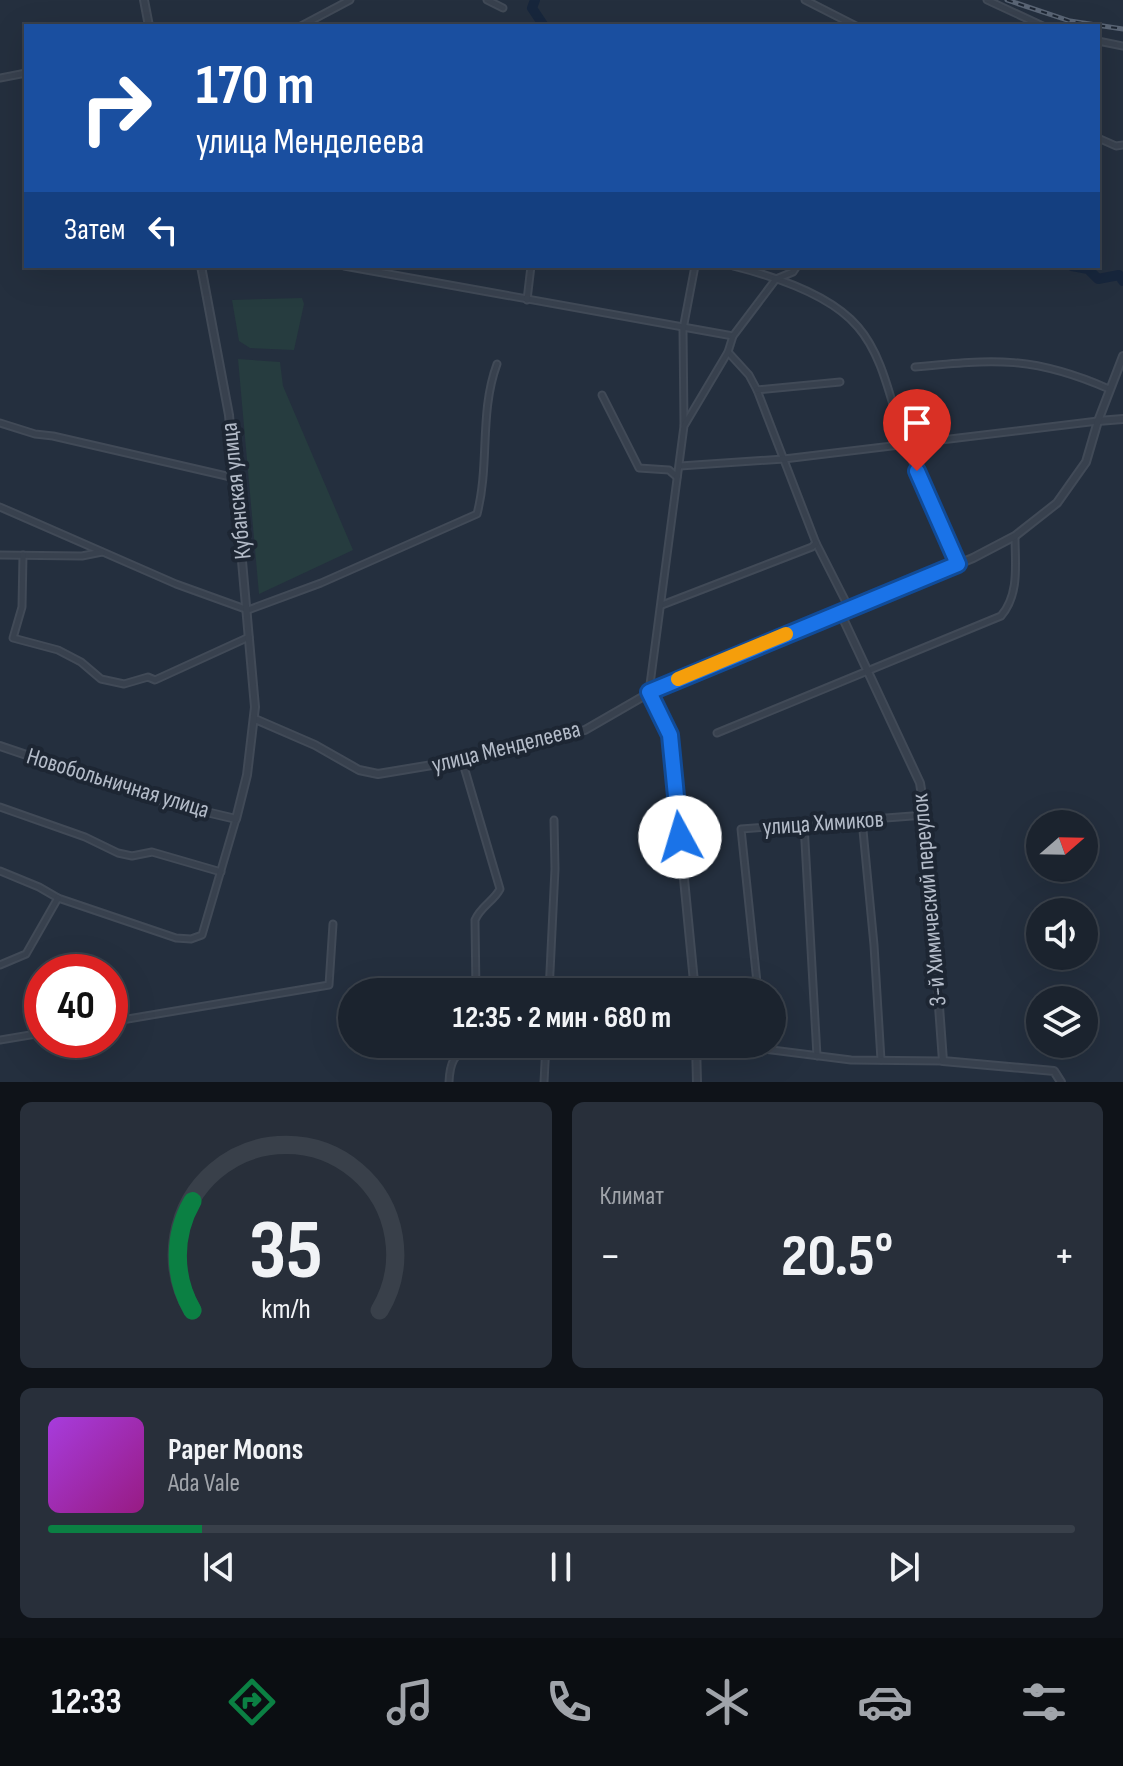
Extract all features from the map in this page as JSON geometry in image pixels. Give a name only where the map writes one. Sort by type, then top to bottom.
[{"type":"street","points":[[144,0],[149,24]]},
{"type":"street","points":[[305,24],[350,0]]},
{"type":"street","points":[[487,0],[503,8]]},
{"type":"street","points":[[805,0],[852,24]]},
{"type":"street","points":[[987,0],[1039,24]]},
{"type":"street","points":[[1100,41],[1123,46]]},
{"type":"street","points":[[0,78],[24,73]]},
{"type":"street","points":[[1100,139],[1116,146],[1123,145]]},
{"type":"street","name":"Кубанская улица","points":[[201,268],[229,415],[250,636],[255,719],[247,775],[236,819]]},
{"type":"street","points":[[355,268],[733,336]]},
{"type":"street","points":[[527,300],[531,268]]},
{"type":"street","points":[[694,978],[670,735],[649,692],[680,466],[684,426],[683,329],[695,268]]},
{"type":"street","points":[[740,268],[776,279],[826,301],[857,326],[872,348],[906,443],[958,564]]},
{"type":"street","points":[[684,426],[728,352],[733,336],[776,279],[796,268]]},
{"type":"street","points":[[728,352],[749,375],[757,390],[816,543],[849,608]]},
{"type":"street","name":"улица Менделеева","points":[[255,719],[315,745],[359,770],[378,774],[462,760],[585,730],[649,692],[958,564],[1015,536],[1057,503],[1086,462],[1123,356]]},
{"type":"street","points":[[915,367],[986,360],[1028,362],[1075,374],[1109,389]]},
{"type":"street","points":[[0,507],[176,584],[248,610],[282,599],[477,514],[481,496],[488,389],[497,364]]},
{"type":"street","points":[[757,390],[840,382]]},
{"type":"street","points":[[602,395],[639,468],[669,470],[678,478]]},
{"type":"street","points":[[680,466],[784,459],[1123,419]]},
{"type":"street","points":[[0,423],[35,434],[235,478]]},
{"type":"street","points":[[717,733],[1001,616],[1010,606],[1014,590],[1015,536]]},
{"type":"street","points":[[662,605],[816,543]]},
{"type":"street","points":[[0,555],[82,556],[103,552]]},
{"type":"street","points":[[23,555],[22,607],[13,638],[58,650],[81,662],[101,679],[124,684],[148,677],[155,680],[250,636]]},
{"type":"street","name":"3-й Химический переулок","points":[[840,612],[920,783],[943,1061]]},
{"type":"street","name":"Новобольничная улица","points":[[0,746],[168,803],[236,819]]},
{"type":"street","points":[[462,760],[500,889],[495,898],[479,911],[475,920],[476,978]]},
{"type":"street","points":[[0,807],[85,837],[118,853],[132,856],[152,852],[221,872]]},
{"type":"street","name":"улица Химиков","points":[[757,978],[741,829],[925,815]]},
{"type":"street","points":[[0,871],[58,898],[176,938],[191,939],[202,935],[236,819]]},
{"type":"street","points":[[550,978],[554,820]]},
{"type":"street","points":[[862,820],[881,1060]]},
{"type":"street","points":[[804,824],[817,1056]]},
{"type":"street","points":[[0,965],[26,954],[58,898]]},
{"type":"street","points":[[128,1019],[329,985],[333,924]]},
{"type":"street","points":[[0,1040],[24,1036]]},
{"type":"street","points":[[786,1052],[1054,1071],[1061,1082]]},
{"type":"street","points":[[449,1082],[454,1058]]},
{"type":"street","points":[[544,1082],[545,1058]]},
{"type":"street","points":[[696,1058],[697,1082]]},
{"type":"green space","points":[[302,298],[304,304],[294,350],[250,348],[239,341],[232,300]]},
{"type":"green space","points":[[238,359],[280,362],[283,386],[353,550],[259,594]]},
{"type":"waterway","points":[[535,0],[532,8],[543,24]]},
{"type":"waterway","points":[[1083,268],[1098,279],[1119,275],[1123,281]]},
{"type":"railway","points":[[1007,0],[1070,21],[1090,24]]},
{"type":"railway","points":[[1100,26],[1123,29]]},
{"type":"slow traffic","points":[[678,679],[786,634]]},
{"type":"route","points":[[680,837],[670,735],[649,692],[958,564],[917,471]]}]
